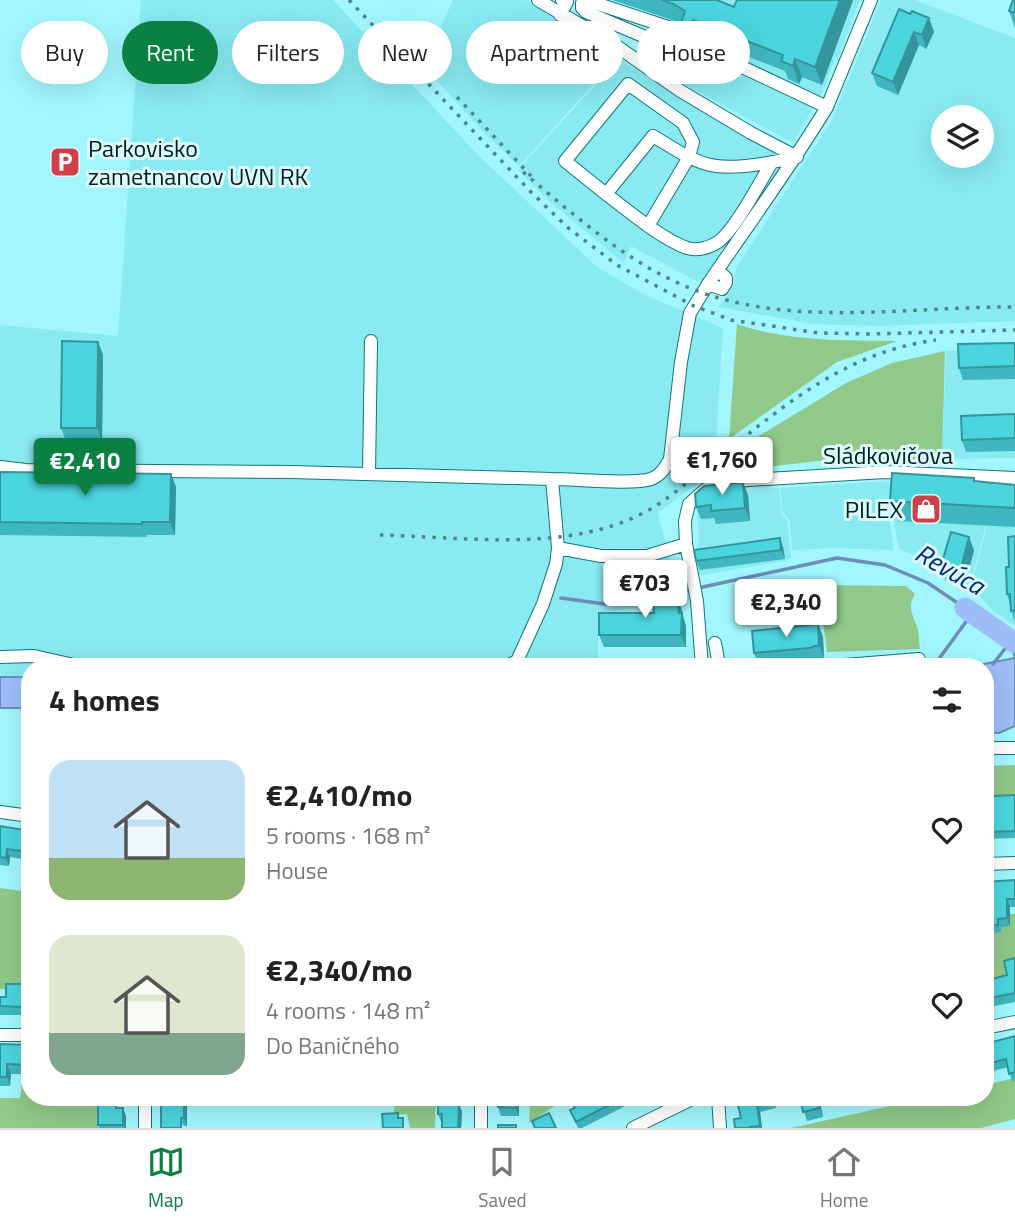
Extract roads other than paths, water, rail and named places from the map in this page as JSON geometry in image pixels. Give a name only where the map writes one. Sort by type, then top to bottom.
[{"type":"street","points":[[538,0],[637,61]]},
{"type":"street","points":[[637,34],[586,12],[582,8],[586,0],[650,21]]},
{"type":"street","points":[[0,467],[26,470],[651,479],[663,471],[670,460],[681,362],[690,313],[797,157],[827,107],[871,0]]},
{"type":"street","points":[[560,15],[566,1]]},
{"type":"street","points":[[750,71],[827,107]]},
{"type":"street","points":[[648,226],[689,157],[693,142],[683,123],[628,84],[565,161],[648,226],[688,248],[703,249],[719,241],[737,218],[772,162]]},
{"type":"street","points":[[673,84],[751,133],[797,157]]},
{"type":"street","points":[[606,194],[653,136],[689,157],[716,166],[772,162],[797,157]]},
{"type":"street","points":[[369,474],[371,341]]},
{"type":"street","name":"Sládkovičova","points":[[686,544],[685,521],[690,504],[706,489],[720,485],[748,480],[885,472],[1015,478]]},
{"type":"street","points":[[518,658],[543,604],[556,564],[558,548],[552,479]]},
{"type":"street","points":[[558,548],[601,556],[647,556],[686,544],[697,601],[706,623],[703,658]]},
{"type":"street","points":[[715,643],[718,658]]},
{"type":"street","points":[[0,657],[43,658]]},
{"type":"street","points":[[994,748],[1015,748]]},
{"type":"street","points":[[0,812],[21,815]]},
{"type":"street","points":[[994,864],[1015,863]]},
{"type":"street","points":[[994,1026],[1015,1022]]},
{"type":"street","points":[[0,1035],[21,1035]]},
{"type":"street","points":[[145,1106],[145,1128]]},
{"type":"street","points":[[481,1106],[481,1128]]},
{"type":"street","points":[[633,1128],[678,1106]]},
{"type":"street","points":[[719,1106],[720,1128]]},
{"type":"waterway","name":"Revúca","points":[[698,588],[837,558],[885,565],[928,583],[965,608]]},
{"type":"waterway","name":"Revúca","points":[[561,598],[605,604],[691,589]]},
{"type":"waterway","name":"Revúca","points":[[965,608],[1015,643]]},
{"type":"waterway","points":[[940,658],[968,619]]},
{"type":"waterway","points":[[994,663],[1008,645]]},
{"type":"railway","points":[[349,0],[567,227],[617,265],[694,306],[731,320],[819,333],[1015,330]]},
{"type":"railway","points":[[457,97],[531,176]]},
{"type":"railway","points":[[523,172],[597,233],[636,260],[678,283],[718,298],[759,307],[844,313],[1015,307]]},
{"type":"railway","points":[[380,535],[511,540],[577,534],[608,527],[637,516],[665,500],[786,405],[841,371],[870,357],[936,340]]},
{"type":"place","name":"Parkovisko zametnancov UVN RK","points":[[65,162]]},
{"type":"place","name":"PILEX","points":[[926,509]]}]
